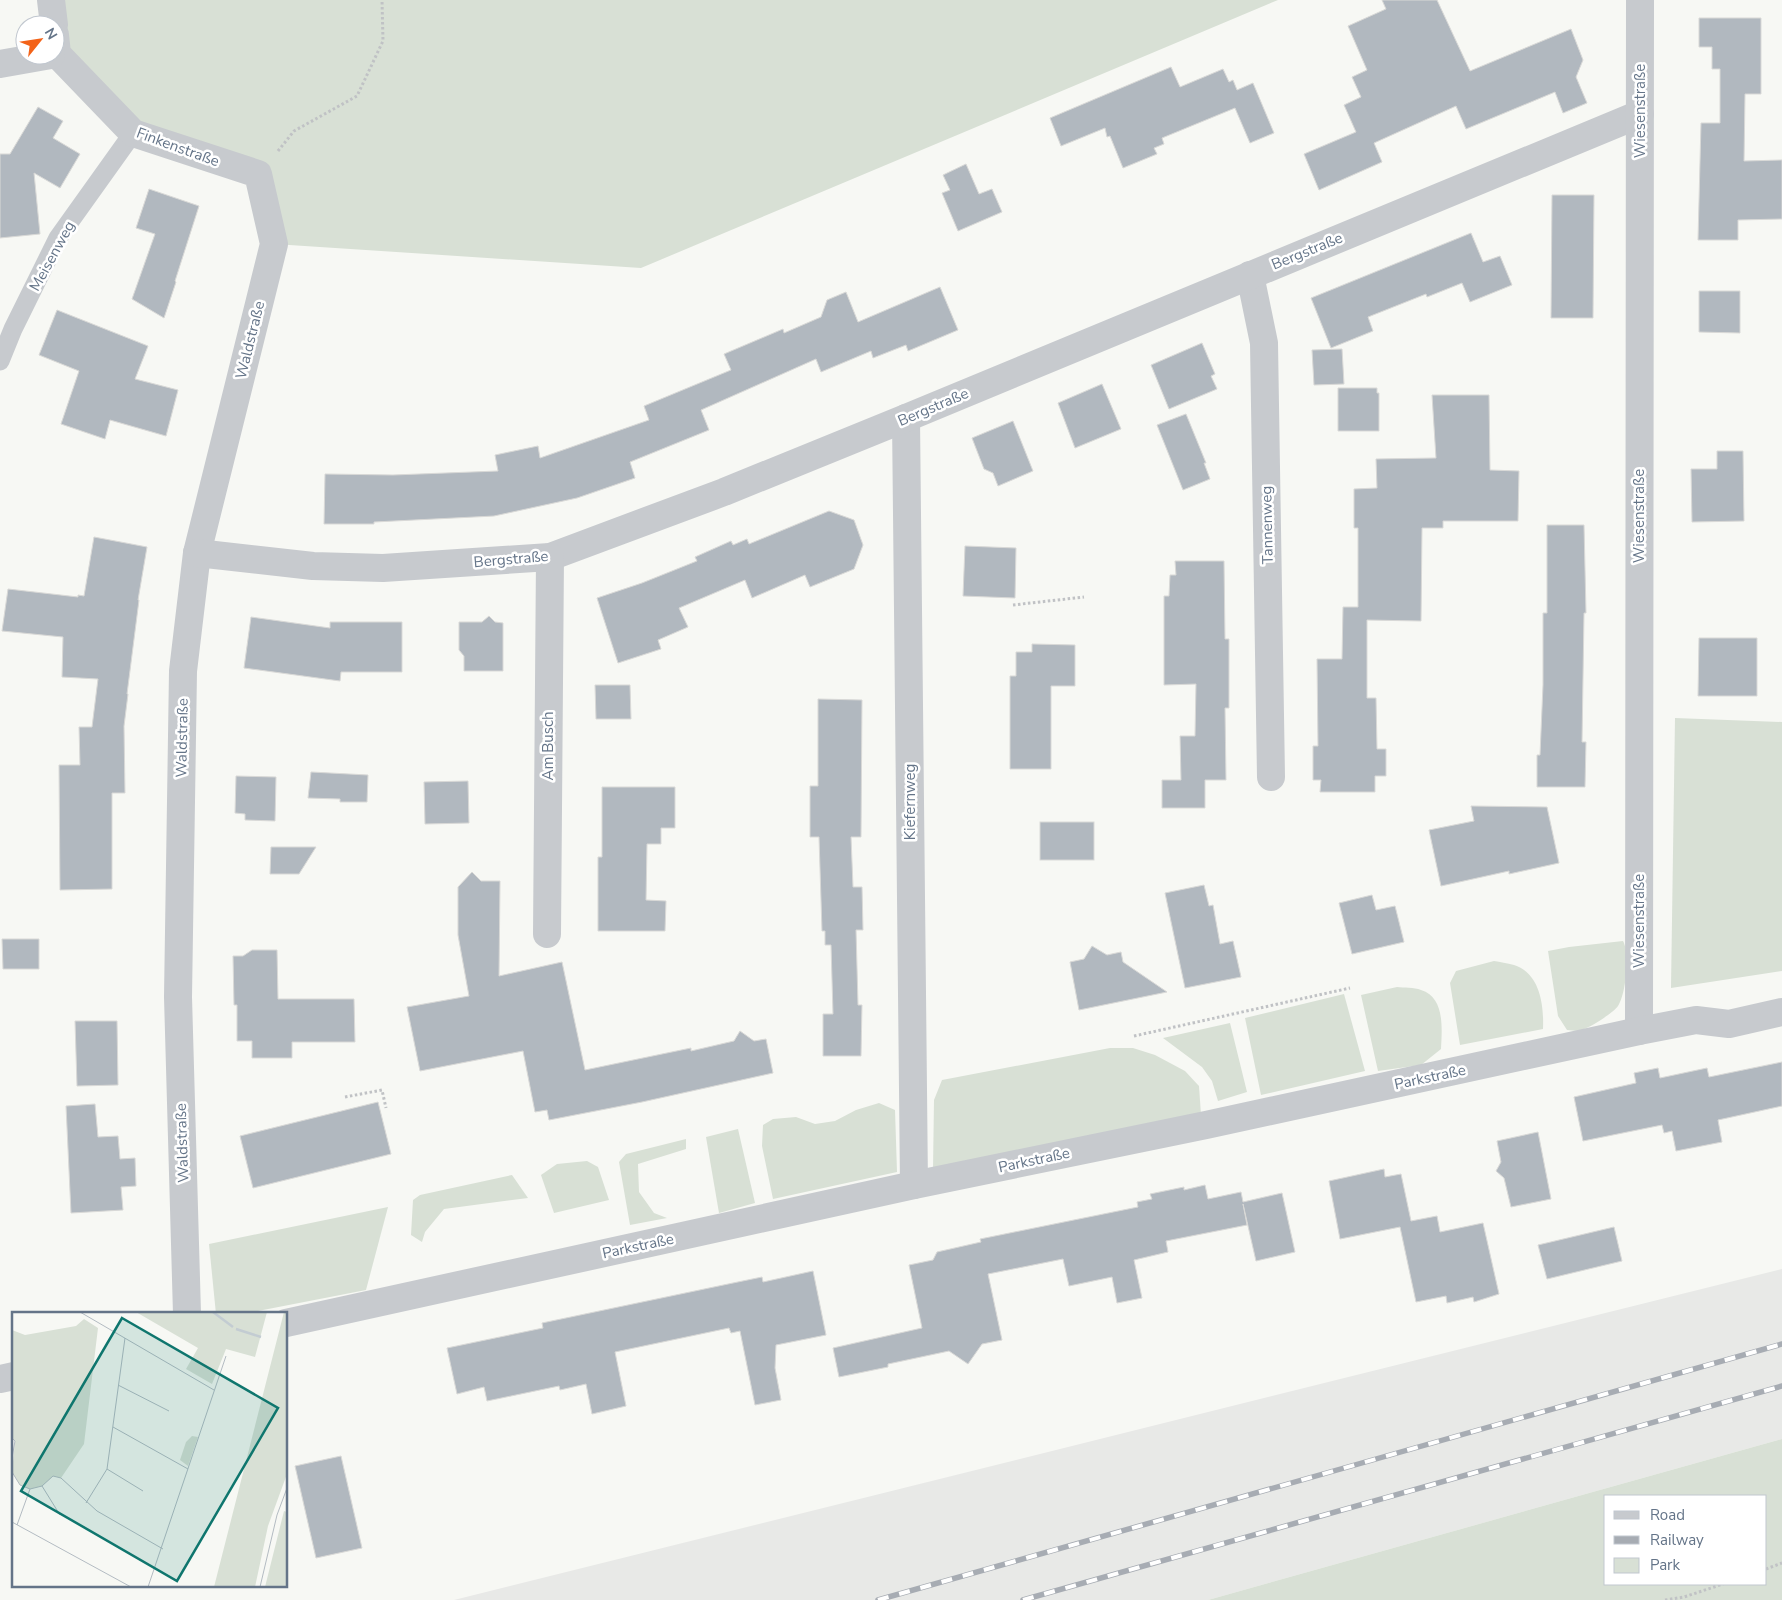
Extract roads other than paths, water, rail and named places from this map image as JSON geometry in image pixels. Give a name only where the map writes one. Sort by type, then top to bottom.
[{"type":"street","points":[[51,0],[53,15]]},
{"type":"street","name":"Wiesenstraße","points":[[1639,1031],[1640,0]]},
{"type":"street","points":[[0,64],[15,60]]},
{"type":"street","name":"Finkenstraße","points":[[65,61],[133,133],[258,174]]},
{"type":"street","name":"Bergstraße","points":[[197,553],[314,566],[383,568],[550,558],[724,492],[906,418],[1640,114]]},
{"type":"street","name":"Waldstraße","points":[[187,1312],[178,997],[183,671],[197,553],[274,244],[258,174]]},
{"type":"street","name":"Tannenweg","points":[[1250,275],[1264,343],[1271,777]]},
{"type":"street","name":"Kiefernweg","points":[[906,418],[914,1185]]},
{"type":"street","name":"Am Busch","points":[[547,934],[550,558]]},
{"type":"street","name":"Parkstraße","points":[[288,1323],[914,1185],[1206,1125],[1639,1031],[1696,1020],[1729,1024],[1782,1012]]},
{"type":"lane","name":"Meisenweg","points":[[0,361],[13,329],[58,238],[133,133]]},
{"type":"railway","points":[[878,1600],[1782,1344]]},
{"type":"railway","points":[[1023,1600],[1782,1386]]}]
